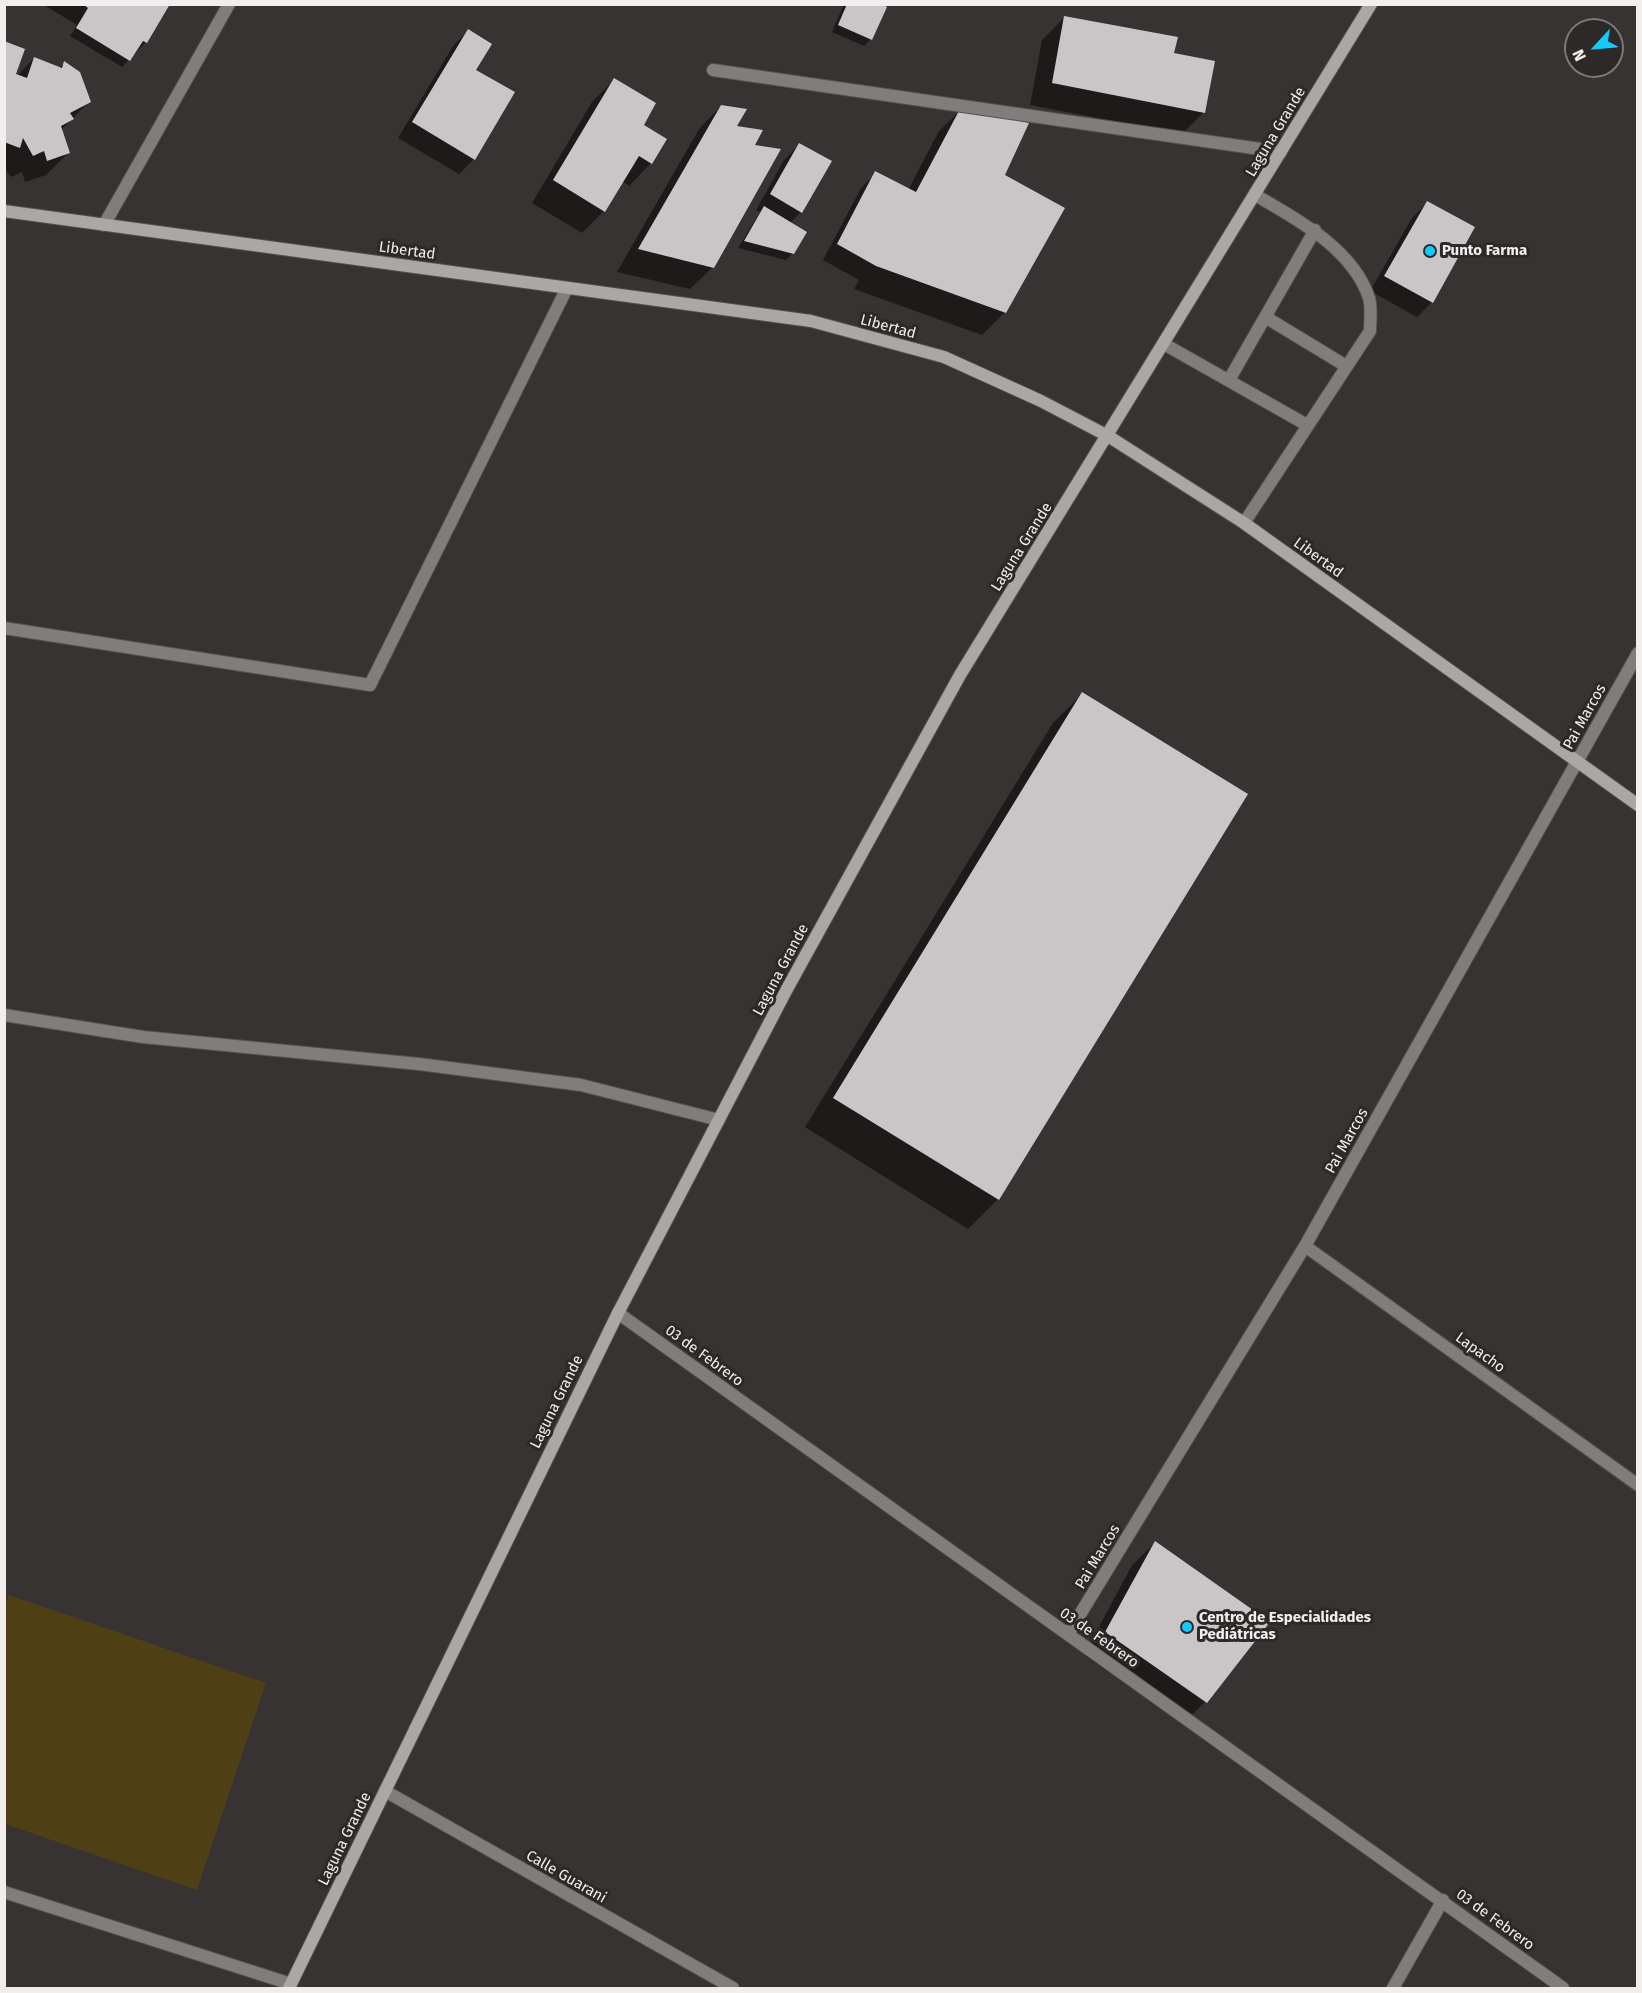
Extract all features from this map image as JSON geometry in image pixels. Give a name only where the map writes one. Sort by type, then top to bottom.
[{"type":"main road","name":"Laguna Grande","points":[[290,1986],[618,1312],[787,989],[960,675],[1371,4]]},
{"type":"main road","name":"Libertad","points":[[4,211],[811,321],[944,357],[1041,401],[1108,436],[1244,523],[1638,805]]},
{"type":"street","points":[[104,225],[229,4]]},
{"type":"street","points":[[713,70],[1281,152]]},
{"type":"street","points":[[1244,523],[1370,331],[1370,301],[1360,276],[1315,230],[1255,195]]},
{"type":"street","points":[[1229,380],[1267,318],[1315,230]]},
{"type":"street","points":[[4,628],[370,685],[567,288]]},
{"type":"street","points":[[1267,318],[1346,366]]},
{"type":"street","points":[[1164,344],[1307,425]]},
{"type":"street","name":"Pai Marcos","points":[[1068,1634],[1305,1246],[1638,653]]},
{"type":"street","points":[[4,1015],[142,1037],[419,1064],[580,1085],[719,1120]]},
{"type":"street","name":"Lapacho","points":[[1305,1246],[1638,1485]]},
{"type":"street","name":"03 de Febrero","points":[[618,1312],[1443,1900],[1563,1989]]},
{"type":"street","name":"Calle Guarani","points":[[385,1791],[733,1989]]},
{"type":"street","points":[[4,1893],[290,1986]]},
{"type":"street","points":[[1393,1989],[1443,1900]]},
{"type":"shaded area","points":[[9,1595],[266,1683],[197,1890],[5,1824],[4,1608]]},
{"type":"building","points":[[83,4],[170,4],[147,43],[143,41],[130,61],[76,28],[88,8]]},
{"type":"building","points":[[847,4],[882,4],[887,7],[872,40],[838,25]]},
{"type":"building","points":[[1064,16],[1178,37],[1174,53],[1215,61],[1205,113],[1052,83]]},
{"type":"building","points":[[468,29],[492,44],[476,70],[515,92],[475,160],[412,122]]},
{"type":"building","points":[[4,41],[25,49],[16,74],[27,78],[34,57],[62,68],[64,61],[80,72],[91,102],[70,113],[74,119],[61,126],[70,153],[47,161],[44,151],[33,156],[23,138],[20,148],[4,142]]},
{"type":"building","points":[[614,78],[656,103],[644,125],[667,139],[652,164],[639,156],[605,212],[553,180]]},
{"type":"building","points":[[721,105],[747,109],[737,126],[763,130],[755,145],[781,149],[714,268],[638,249]]},
{"type":"building","points":[[961,107],[1029,123],[1005,175],[1065,208],[1006,313],[876,266],[837,244],[875,171],[916,192]]},
{"type":"building","points":[[799,143],[832,161],[802,213],[770,194]]},
{"type":"building","name":"Punto Farma","points":[[1427,201],[1475,227],[1433,303],[1384,276]]},
{"type":"building","points":[[764,206],[807,232],[794,254],[744,241]]},
{"type":"building","points":[[1082,692],[1248,794],[999,1200],[833,1098]]},
{"type":"building","name":"Centro de Especialidades Pediátricas","points":[[1155,1541],[1270,1622],[1207,1703],[1105,1632]]},
{"type":"place","name":"Punto Farma","points":[[1430,251]]},
{"type":"place","name":"Centro de Especialidades Pediátricas","points":[[1187,1627]]}]
